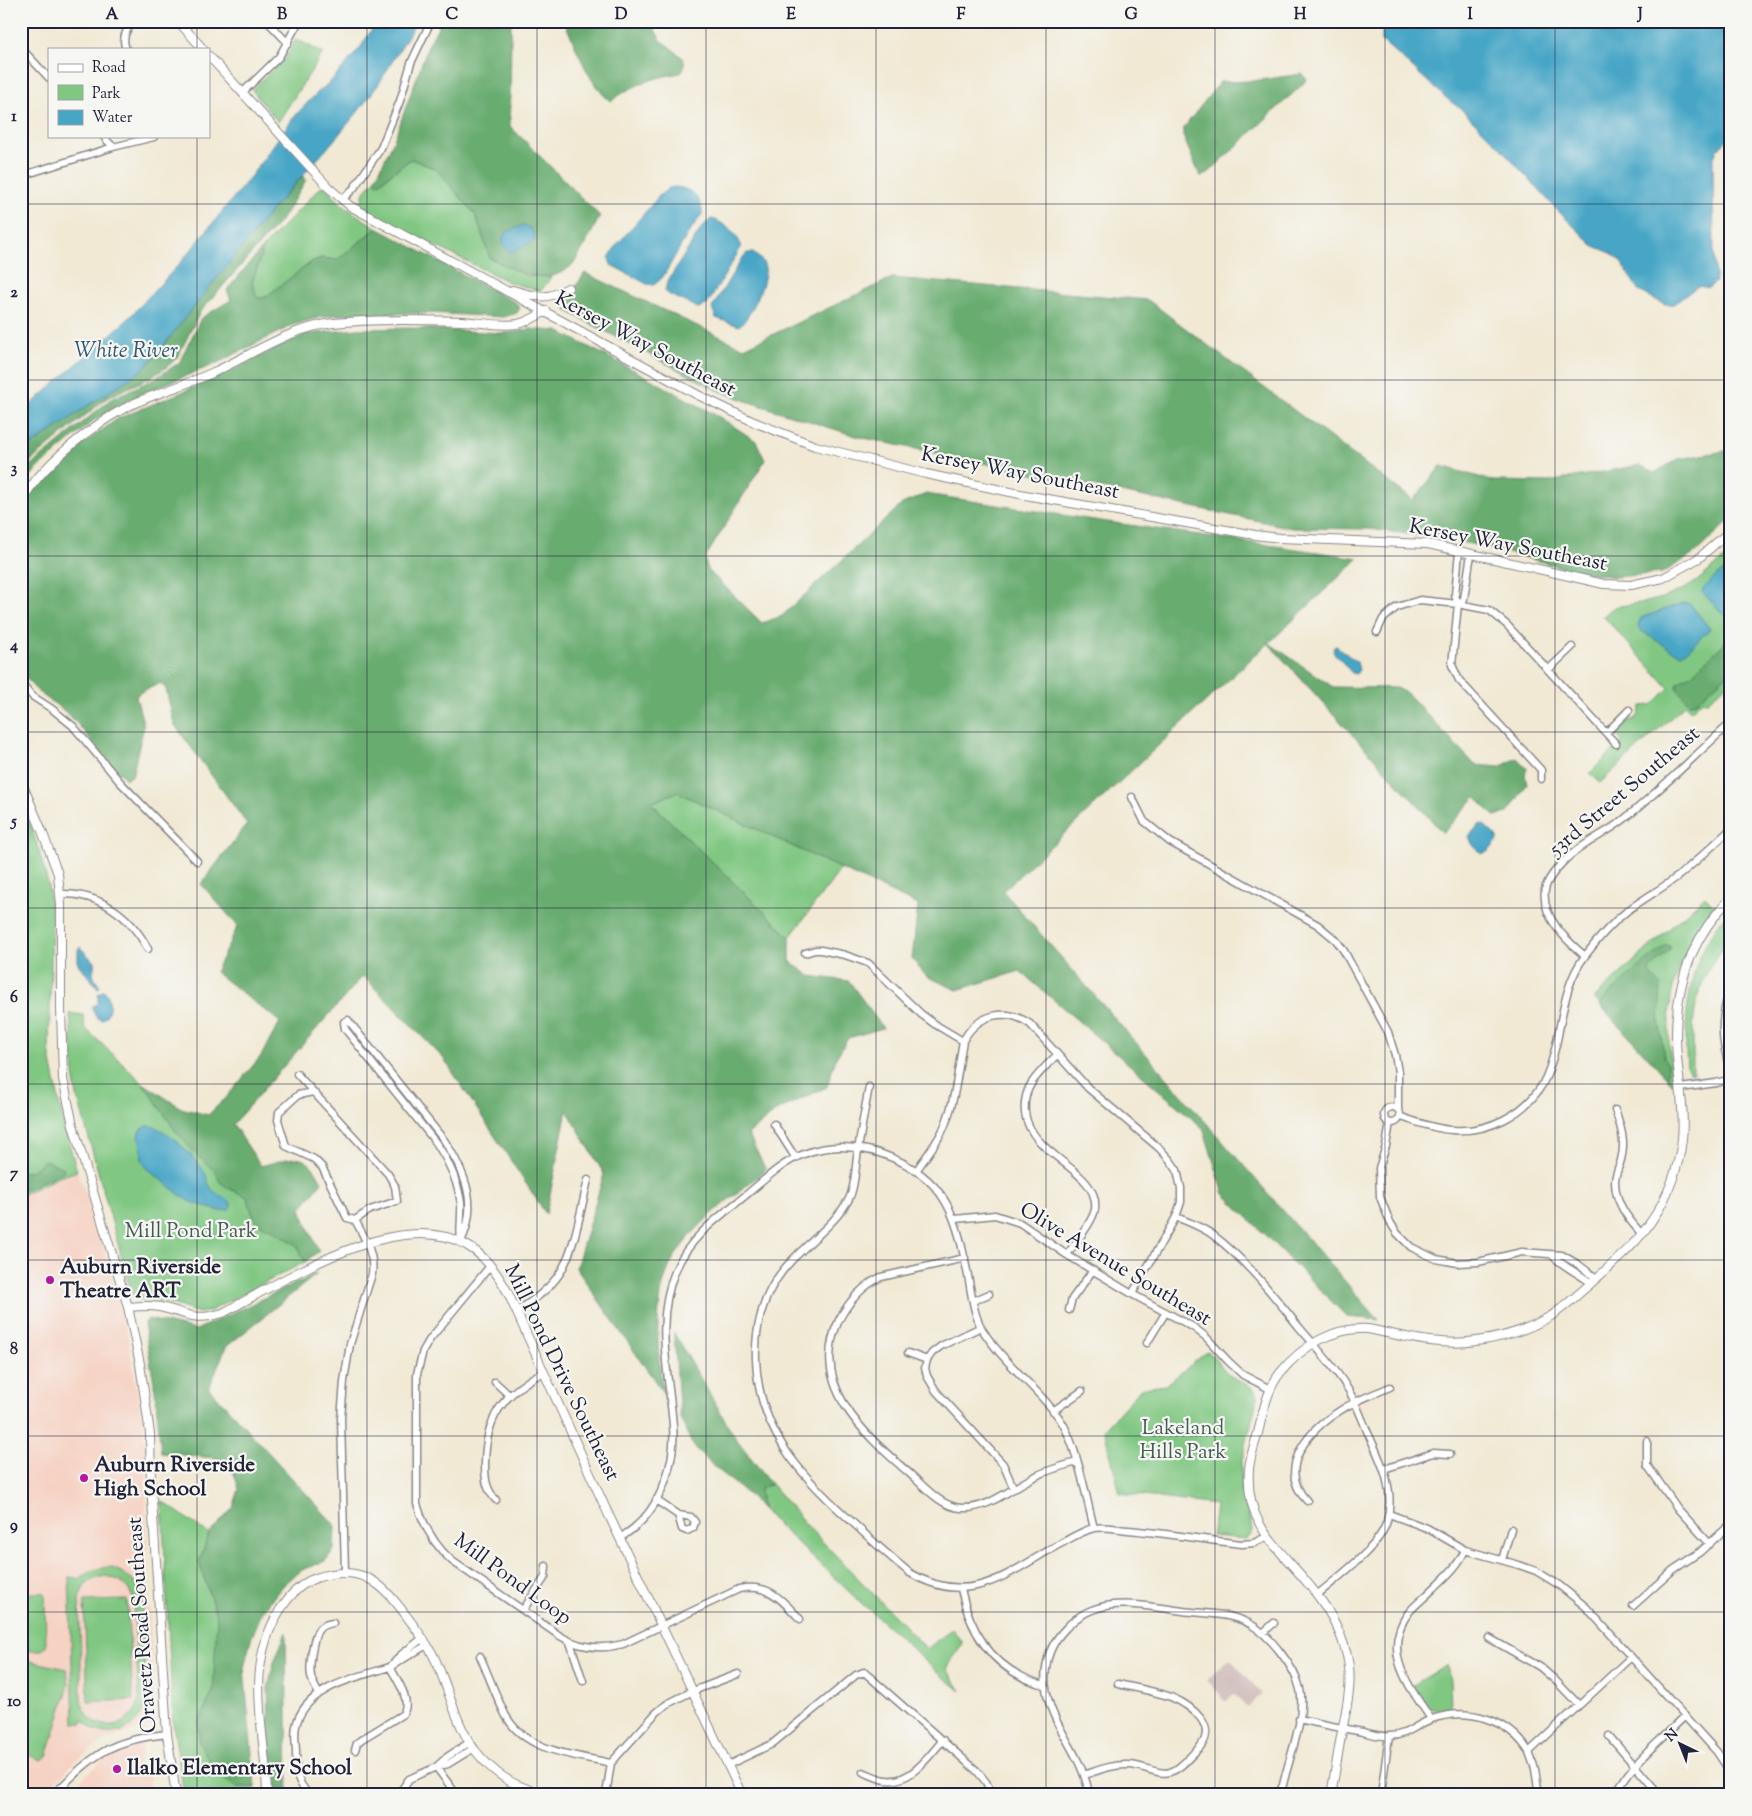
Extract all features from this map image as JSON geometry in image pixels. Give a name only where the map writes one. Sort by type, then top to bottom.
[{"type":"street","points":[[126,48],[123,39],[134,21]]},
{"type":"street","points":[[178,21],[202,48]]},
{"type":"street","points":[[267,21],[288,43]]},
{"type":"street","points":[[242,92],[279,57],[299,21]]},
{"type":"street","points":[[342,200],[354,188],[381,148],[400,101],[411,63],[431,21]]},
{"type":"street","points":[[21,48],[48,77]]},
{"type":"street","name":"Kersey Way Southeast","points":[[210,57],[329,188],[358,211],[500,286],[698,395],[754,422],[825,448],[926,474],[1016,493],[1255,535],[1280,538],[1428,544],[1589,582],[1617,586],[1663,578],[1688,566],[1709,551],[1731,530]]},
{"type":"street","points":[[105,138],[113,147]]},
{"type":"street","points":[[21,176],[113,147],[150,138]]},
{"type":"street","points":[[500,286],[539,297],[549,297],[568,288]]},
{"type":"street","points":[[21,503],[32,485],[50,466],[91,430],[115,414],[144,400],[214,372],[294,332],[322,325],[365,322],[461,321],[512,324],[526,321],[546,311]]},
{"type":"street","points":[[1459,551],[1455,594],[1458,604],[1452,665],[1454,673],[1541,770],[1541,779]]},
{"type":"street","points":[[1458,604],[1464,599],[1470,554]]},
{"type":"street","points":[[1377,632],[1383,619],[1397,607],[1420,600],[1490,610],[1616,744]]},
{"type":"street","points":[[1548,670],[1572,647]]},
{"type":"street","points":[[21,682],[32,696],[73,726],[120,782],[197,861]]},
{"type":"street","points":[[1606,733],[1629,710]]},
{"type":"street","name":"53rd Street Southeast","points":[[1585,956],[1564,937],[1557,928],[1546,906],[1545,889],[1548,881],[1565,860],[1625,818],[1731,723]]},
{"type":"street","name":"Oravetz Road Southeast","points":[[21,782],[58,874],[62,939],[60,1009],[63,1079],[73,1125],[128,1307],[140,1364],[150,1434],[151,1485],[168,1734],[176,1795]]},
{"type":"street","points":[[1132,798],[1144,821],[1170,842],[1318,925],[1336,940],[1344,951],[1388,1032],[1398,1072],[1398,1109],[1401,1116],[1442,1129],[1462,1131],[1492,1125],[1519,1111],[1535,1095],[1547,1074],[1556,1044],[1563,1004],[1571,982],[1585,956],[1623,915],[1678,876],[1731,829]]},
{"type":"street","points":[[60,894],[87,896],[109,905],[132,925],[148,949]]},
{"type":"street","points":[[1331,1795],[1350,1694],[1347,1655],[1338,1631],[1317,1595],[1266,1537],[1252,1502],[1249,1470],[1253,1448],[1270,1389],[1276,1378],[1290,1362],[1312,1343],[1339,1331],[1359,1328],[1438,1343],[1475,1342],[1499,1337],[1529,1327],[1550,1316],[1613,1264],[1656,1213],[1668,1190],[1676,1168],[1682,1138],[1681,1088],[1675,1023],[1684,977],[1691,956],[1705,928],[1716,912],[1731,898]]},
{"type":"street","points":[[805,953],[821,950],[845,955],[868,964],[921,1014],[936,1026],[963,1041]]},
{"type":"street","points":[[1731,986],[1723,1013],[1722,1029],[1724,1048],[1731,1071]]},
{"type":"street","points":[[916,1171],[945,1125],[963,1041],[971,1028],[988,1017],[1013,1015],[1021,1018],[1030,1024],[1088,1088],[1159,1148],[1177,1170],[1181,1188],[1176,1217],[1132,1294]]},
{"type":"street","points":[[346,1020],[348,1020],[433,1125],[456,1159],[462,1171],[469,1200],[468,1221],[461,1242],[459,1227],[461,1203],[449,1164],[437,1144],[343,1025],[346,1020]]},
{"type":"street","points":[[1057,1056],[1031,1084],[1026,1097],[1025,1110],[1027,1123],[1032,1134],[1043,1146],[1082,1178],[1091,1188],[1094,1198],[1095,1208],[1093,1216],[1067,1254]]},
{"type":"street","points":[[297,1074],[388,1174],[395,1186],[397,1201],[370,1210],[355,1220]]},
{"type":"street","points":[[1681,1088],[1731,1079]]},
{"type":"street","points":[[869,1087],[850,1197],[833,1221],[787,1265],[775,1281],[760,1319],[756,1346],[756,1369],[762,1404],[789,1458],[808,1481],[838,1510],[910,1572],[933,1584],[961,1589],[989,1582],[1079,1534],[1094,1528],[1140,1531],[1242,1544],[1254,1543],[1266,1537]]},
{"type":"street","points":[[313,1092],[298,1095],[279,1112],[278,1120],[286,1146],[314,1159],[322,1167],[347,1218],[355,1220],[368,1243],[372,1261],[372,1274],[350,1344],[344,1381],[341,1419],[345,1572]]},
{"type":"street","points":[[1390,1123],[1384,1118],[1385,1112],[1391,1107],[1398,1109]]},
{"type":"street","points":[[1615,1110],[1623,1142],[1623,1152],[1615,1176],[1616,1192],[1624,1212],[1641,1233]]},
{"type":"street","points":[[1390,1123],[1398,1121],[1401,1116]]},
{"type":"street","points":[[1390,1123],[1386,1146],[1379,1168],[1380,1197],[1390,1222],[1407,1244],[1428,1256],[1447,1262],[1458,1263],[1478,1262],[1522,1252],[1562,1255],[1570,1259],[1593,1281]]},
{"type":"street","points":[[774,1124],[795,1157]]},
{"type":"street","points":[[620,1538],[637,1526],[656,1500],[668,1470],[674,1429],[663,1340],[670,1284],[676,1268],[684,1254],[710,1224],[795,1157],[841,1146],[858,1148],[888,1156],[916,1171],[937,1190],[950,1208],[955,1219],[973,1301],[981,1326],[1002,1355],[1053,1411],[1068,1432],[1094,1528]]},
{"type":"street","points":[[516,1312],[536,1299],[549,1286],[559,1275],[568,1259],[588,1180]]},
{"type":"street","name":"Olive Avenue Southeast","points":[[955,1219],[986,1215],[1007,1218],[1033,1230],[1092,1270],[1198,1331],[1239,1372],[1270,1389]]},
{"type":"street","points":[[1176,1217],[1206,1230],[1223,1244],[1256,1278],[1312,1343],[1345,1385],[1355,1402],[1384,1469],[1389,1492],[1389,1514],[1386,1524],[1372,1546],[1317,1595]]},
{"type":"street","name":"Mill Pond Drive Southeast","points":[[128,1307],[159,1307],[191,1317],[210,1317],[223,1313],[300,1272],[345,1251],[398,1236],[428,1234],[444,1236],[473,1249],[490,1266],[502,1282],[620,1538],[742,1795]]},
{"type":"street","points":[[965,1258],[892,1273],[863,1288],[848,1305],[837,1325],[831,1351],[833,1376],[839,1397],[869,1437],[936,1497],[960,1508],[984,1505],[1033,1477],[1077,1462]]},
{"type":"street","name":"Mill Pond Loop","points":[[490,1266],[440,1326],[423,1352],[417,1374],[417,1499],[422,1520],[432,1539],[442,1551],[452,1561],[570,1642],[594,1647],[608,1648],[623,1644],[739,1589],[751,1587],[760,1588],[780,1598],[800,1619]]},
{"type":"street","points":[[1069,1310],[1072,1299],[1092,1270]]},
{"type":"street","points":[[973,1301],[989,1294]]},
{"type":"street","points":[[1147,1343],[1166,1312]]},
{"type":"street","points":[[981,1326],[941,1346],[932,1353],[927,1360],[925,1368],[932,1386],[998,1458],[1008,1474],[1014,1489]]},
{"type":"street","points":[[908,1353],[927,1360]]},
{"type":"street","points":[[496,1500],[490,1494],[486,1485],[486,1450],[491,1423],[499,1407],[509,1395],[543,1372]]},
{"type":"street","points":[[495,1382],[509,1395]]},
{"type":"street","points":[[1307,1501],[1299,1492],[1295,1482],[1294,1469],[1299,1453],[1309,1438],[1340,1410],[1390,1387]]},
{"type":"street","points":[[1053,1411],[1082,1391]]},
{"type":"street","points":[[1647,1441],[1647,1465],[1678,1510],[1710,1544]]},
{"type":"street","points":[[1384,1469],[1433,1453],[1450,1454]]},
{"type":"street","points":[[656,1500],[678,1515]]},
{"type":"street","points":[[1389,1514],[1427,1528],[1465,1550],[1536,1572],[1573,1595],[1717,1752],[1731,1773]]},
{"type":"street","points":[[1633,1606],[1673,1570],[1710,1544],[1731,1524]]},
{"type":"street","points":[[1502,1560],[1511,1529]]},
{"type":"street","points":[[1430,1719],[1402,1674],[1397,1643],[1402,1624],[1410,1612],[1452,1570],[1465,1550]]},
{"type":"street","points":[[523,1610],[545,1577],[546,1566]]},
{"type":"street","points":[[267,1795],[258,1669],[264,1643],[274,1620],[286,1600],[301,1586],[314,1579],[345,1572],[377,1583],[387,1592],[425,1642],[439,1667],[458,1719],[472,1745],[494,1770],[505,1780],[550,1795]]},
{"type":"street","points":[[961,1589],[965,1607],[973,1627],[987,1648],[1014,1672],[1044,1685]]},
{"type":"street","points":[[1089,1795],[1084,1775],[1058,1724],[1044,1685],[1050,1652],[1059,1635],[1077,1617],[1098,1607],[1122,1603],[1230,1617],[1250,1624],[1262,1633],[1287,1662],[1297,1678],[1301,1697],[1299,1719],[1283,1786],[1278,1795]]},
{"type":"street","points":[[319,1694],[313,1684],[310,1673],[315,1634],[325,1624],[333,1623]]},
{"type":"street","points":[[1262,1633],[1274,1623]]},
{"type":"street","points":[[1489,1638],[1540,1666],[1579,1706]]},
{"type":"street","points":[[309,1795],[299,1782],[295,1732],[299,1717],[305,1708],[319,1694],[350,1678],[390,1667],[425,1642]]},
{"type":"street","points":[[570,1642],[582,1681]]},
{"type":"street","points":[[480,1656],[507,1717],[524,1737],[550,1749],[611,1763]]},
{"type":"street","points":[[1529,1752],[1631,1657]]},
{"type":"street","points":[[355,1750],[357,1743],[403,1714],[406,1709],[407,1702],[390,1667]]},
{"type":"street","points":[[728,1765],[772,1744],[856,1675],[864,1672],[981,1775],[992,1795]]},
{"type":"street","points":[[606,1795],[611,1763],[656,1713],[667,1704],[692,1691],[738,1674]]},
{"type":"street","points":[[1084,1775],[1122,1765],[1132,1765],[1167,1773],[1177,1769],[1202,1746],[1206,1737],[1206,1728],[1202,1721],[1194,1712],[1180,1702],[1162,1694],[1118,1684]]},
{"type":"street","points":[[1299,1719],[1389,1736],[1408,1732],[1430,1719],[1461,1714],[1482,1717],[1507,1728],[1529,1752],[1535,1770],[1539,1795]]},
{"type":"street","points":[[1615,1795],[1625,1776],[1635,1764],[1685,1716]]},
{"type":"street","points":[[53,1795],[92,1758],[109,1747],[131,1739],[168,1734]]},
{"type":"street","points":[[1380,1795],[1389,1736]]},
{"type":"street","points":[[1609,1736],[1660,1795]]},
{"type":"street","points":[[863,1772],[887,1780],[900,1779],[919,1767],[943,1740]]},
{"type":"street","points":[[398,1795],[409,1779],[436,1767],[447,1757],[472,1745]]},
{"type":"street","points":[[436,1767],[457,1795]]},
{"type":"shaded area","name":"Auburn Riverside High School","points":[[77,1171],[95,1219],[126,1327],[144,1429],[147,1568],[155,1714],[152,1725],[105,1740],[78,1759],[42,1795],[26,1795],[21,1790],[21,1195]]},
{"type":"shaded area","points":[[1230,1659],[1262,1694],[1247,1708],[1234,1694],[1226,1701],[1207,1680]]},
{"type":"shaded area","name":"Ilalko Elementary School","points":[[144,1744],[137,1765],[150,1776],[149,1795],[65,1795],[104,1759]]},
{"type":"green space","points":[[441,21],[511,21],[510,126],[600,216],[573,264],[560,273],[540,277],[530,275],[490,258],[475,214],[436,169],[411,159],[377,184],[375,180],[394,140],[428,46]]},
{"type":"green space","points":[[564,21],[660,21],[655,30],[661,40],[683,58],[685,66],[681,73],[644,82],[627,90],[611,101],[603,95],[590,76]]},
{"type":"green space","points":[[296,39],[323,53],[278,122],[252,90],[286,57]]},
{"type":"green space","points":[[1302,74],[1306,78],[1305,82],[1206,175],[1200,176],[1183,136],[1183,130],[1220,82],[1253,81]]},
{"type":"green space","points":[[411,159],[436,169],[475,214],[490,258],[527,276],[551,277],[541,291],[511,283],[376,217],[360,206],[364,192],[375,180],[378,184]]},
{"type":"green space","points":[[303,176],[306,180],[282,219],[200,312],[178,356],[153,376],[104,400],[21,469],[21,457],[32,445],[142,370],[157,354],[276,205]]},
{"type":"green space","points":[[323,185],[345,207],[377,228],[337,260],[322,258],[313,261],[264,298],[257,298],[252,283],[264,246]]},
{"type":"green space","points":[[377,228],[516,303],[520,308],[517,313],[504,317],[428,313],[334,315],[293,325],[213,365],[143,393],[114,408],[93,421],[38,468],[26,481],[21,491],[21,474],[111,399],[154,379],[179,363],[201,318],[231,300],[227,290],[264,246],[252,283],[257,298],[264,298],[313,261],[322,258],[337,260]]},
{"type":"green space","points":[[585,273],[744,348],[892,278],[1148,300],[1413,500],[1441,466],[1493,481],[1548,482],[1640,465],[1654,473],[1678,459],[1731,450],[1731,519],[1694,554],[1662,573],[1615,577],[1568,569],[1482,546],[1438,538],[1370,529],[1292,528],[859,437],[746,401],[713,388],[565,310],[567,299]]},
{"type":"green space","points":[[410,328],[502,333],[531,329],[558,331],[721,418],[756,441],[765,460],[705,558],[707,569],[762,623],[782,616],[902,504],[926,494],[1359,558],[1269,643],[1333,687],[1396,688],[1408,694],[1475,765],[1499,767],[1517,758],[1527,768],[1525,775],[1527,784],[1508,813],[1494,816],[1475,797],[1443,833],[1268,643],[1003,891],[1379,1320],[1347,1317],[1224,1194],[1203,1128],[1020,971],[957,990],[926,976],[912,959],[918,905],[677,792],[651,803],[790,937],[790,961],[810,976],[849,981],[883,1028],[848,1038],[836,1058],[827,1087],[778,1110],[748,1134],[766,1170],[696,1229],[677,1253],[669,1267],[663,1284],[658,1322],[658,1341],[664,1394],[576,1268],[604,1174],[567,1110],[546,1214],[444,1059],[363,976],[233,1124],[261,1166],[281,1160],[297,1158],[310,1164],[316,1171],[322,1182],[301,1208],[319,1251],[305,1262],[297,1245],[258,1223],[252,1213],[247,1197],[220,1182],[215,1171],[196,1155],[175,1130],[143,1083],[181,1108],[208,1115],[226,1098],[261,1056],[280,1022],[215,972],[238,926],[201,884],[247,824],[174,724],[166,689],[161,683],[139,693],[136,697],[144,726],[132,776],[126,779],[69,715],[30,683],[21,667],[21,519],[32,493],[44,477],[67,456],[117,419],[211,380],[306,334],[358,329]]},
{"type":"green space","points":[[1731,553],[1728,616],[1731,614],[1731,637],[1691,675],[1678,684],[1690,703],[1696,702],[1731,671],[1731,680],[1706,703],[1703,700],[1691,711],[1685,705],[1600,783],[1590,773],[1622,742],[1615,732],[1624,724],[1638,717],[1641,706],[1652,705],[1669,688],[1603,616],[1614,607],[1663,598],[1697,581]],"holes":[[[1683,603],[1690,604],[1710,629],[1678,653],[1638,627],[1641,618]]]},
{"type":"green space","points":[[1731,637],[1731,671],[1696,702],[1688,702],[1677,689],[1677,684],[1691,675]]},
{"type":"green space","points":[[677,792],[841,869],[790,937],[651,803]]},
{"type":"green space","points":[[21,798],[39,850],[48,884],[52,922],[49,1050],[63,1122],[77,1171],[21,1195]]},
{"type":"green space","points":[[1705,896],[1714,906],[1697,931],[1679,967],[1670,1003],[1670,1058],[1673,1084],[1594,998]]},
{"type":"green space","points":[[1731,910],[1731,936],[1707,972],[1697,997],[1693,1024],[1693,1073],[1690,1073],[1687,1068],[1686,1026],[1691,984],[1705,945]]},
{"type":"green space","points":[[1666,945],[1670,946],[1670,950],[1649,970],[1661,986],[1659,1020],[1668,1079],[1599,1004]]},
{"type":"green space","name":"Mill Pond Park","points":[[70,1013],[83,1015],[85,1028],[143,1083],[182,1128],[278,1206],[305,1262],[210,1311],[199,1313],[166,1302],[138,1299],[132,1295],[75,1088]]},
{"type":"green space","points":[[45,1160],[64,1168],[63,1172],[21,1191],[21,1171],[32,1171]]},
{"type":"green space","points":[[318,1273],[226,1347],[209,1388],[335,1525],[334,1550],[325,1561],[304,1569],[287,1581],[261,1615],[251,1639],[244,1668],[255,1787],[236,1787],[219,1776],[199,1743],[198,1723],[213,1691],[217,1618],[199,1562],[209,1534],[233,1508],[239,1489],[233,1471],[215,1458],[161,1453],[155,1389],[144,1324],[148,1319],[196,1330]]},
{"type":"green space","points":[[674,1333],[735,1437],[771,1484],[760,1489],[762,1509],[751,1497],[711,1464],[691,1442],[680,1418]]},
{"type":"green space","name":"Lakeland Hills Park","points":[[1208,1351],[1229,1375],[1253,1388],[1258,1396],[1241,1464],[1242,1493],[1253,1530],[1246,1539],[1212,1536],[1216,1505],[1120,1493],[1104,1429],[1142,1388],[1166,1385]]},
{"type":"green space","points":[[771,1484],[811,1530],[927,1649],[952,1628],[962,1643],[947,1669],[961,1691],[936,1671],[859,1601],[762,1509],[760,1489]]},
{"type":"green space","points":[[162,1501],[209,1534],[199,1562],[217,1618],[215,1673],[213,1691],[198,1723],[236,1787],[255,1787],[255,1795],[184,1795],[173,1724]]},
{"type":"green space","points":[[110,1567],[133,1581],[142,1595],[146,1700],[143,1711],[137,1720],[120,1732],[111,1733],[101,1732],[91,1727],[82,1719],[82,1723],[74,1724],[69,1577],[78,1578],[78,1580],[89,1572]],"holes":[[[107,1576],[120,1581],[129,1590],[133,1599],[139,1698],[136,1709],[130,1717],[112,1725],[103,1725],[94,1721],[87,1714],[82,1704],[79,1600],[85,1586],[92,1580]]]},
{"type":"green space","points":[[32,1593],[45,1593],[46,1647],[42,1650],[21,1650],[21,1598]]},
{"type":"green space","points":[[127,1600],[133,1700],[88,1702],[84,1601]]},
{"type":"green space","points":[[286,1632],[288,1795],[274,1795],[268,1688],[274,1662]]},
{"type":"green space","points":[[21,1659],[67,1669],[69,1686],[47,1756],[41,1760],[21,1752]]},
{"type":"green space","points":[[1447,1665],[1450,1681],[1451,1708],[1431,1708],[1424,1702],[1413,1685]]},
{"type":"water","name":"White River","points":[[377,21],[417,21],[378,85],[357,113],[276,205],[157,354],[142,370],[32,445],[21,457],[21,413],[127,320],[182,261],[251,176],[293,118],[332,80],[360,48]]},
{"type":"water","points":[[1393,21],[1731,21],[1731,135],[1717,150],[1713,160],[1716,282],[1708,288],[1698,286],[1674,304],[1664,304],[1639,291],[1619,259],[1611,253],[1594,246],[1459,107],[1382,41],[1382,32]]},
{"type":"water","points":[[669,188],[685,189],[694,194],[702,208],[702,214],[687,235],[663,277],[654,285],[647,284],[611,265],[609,258],[616,246],[660,195]]},
{"type":"water","points":[[711,219],[723,224],[734,234],[740,243],[740,249],[707,305],[698,308],[665,291],[667,282],[703,226]]},
{"type":"water","points":[[522,225],[532,230],[535,240],[513,252],[508,251],[502,240],[504,236],[508,231]]},
{"type":"water","points":[[747,253],[753,253],[760,259],[765,268],[765,274],[761,290],[753,308],[739,326],[716,318],[712,308],[742,258]]},
{"type":"water","points":[[1731,568],[1731,614],[1725,616],[1702,590],[1717,575]]},
{"type":"water","points":[[1683,603],[1690,604],[1710,629],[1687,651],[1681,654],[1670,649],[1638,627],[1641,618]]},
{"type":"water","points":[[1336,646],[1357,662],[1359,670],[1356,674],[1352,673],[1335,654],[1333,651]]},
{"type":"water","points":[[1483,824],[1498,840],[1489,851],[1481,854],[1472,844],[1469,836],[1479,825]]},
{"type":"water","points":[[80,947],[94,962],[93,975],[100,987],[98,988],[78,964],[78,949]]},
{"type":"water","points":[[104,990],[109,1002],[109,1010],[102,1020],[96,1017],[92,1009],[98,1003],[98,994]]},
{"type":"water","points":[[148,1126],[163,1131],[188,1152],[202,1168],[214,1192],[231,1203],[232,1206],[229,1210],[220,1211],[191,1202],[147,1168],[142,1161],[138,1135],[140,1130]]},
{"type":"place","name":"Auburn Riverside Theatre ART","points":[[50,1280]]},
{"type":"place","name":"Auburn Riverside High School","points":[[84,1478]]},
{"type":"place","name":"Ilalko Elementary School","points":[[117,1769]]}]
